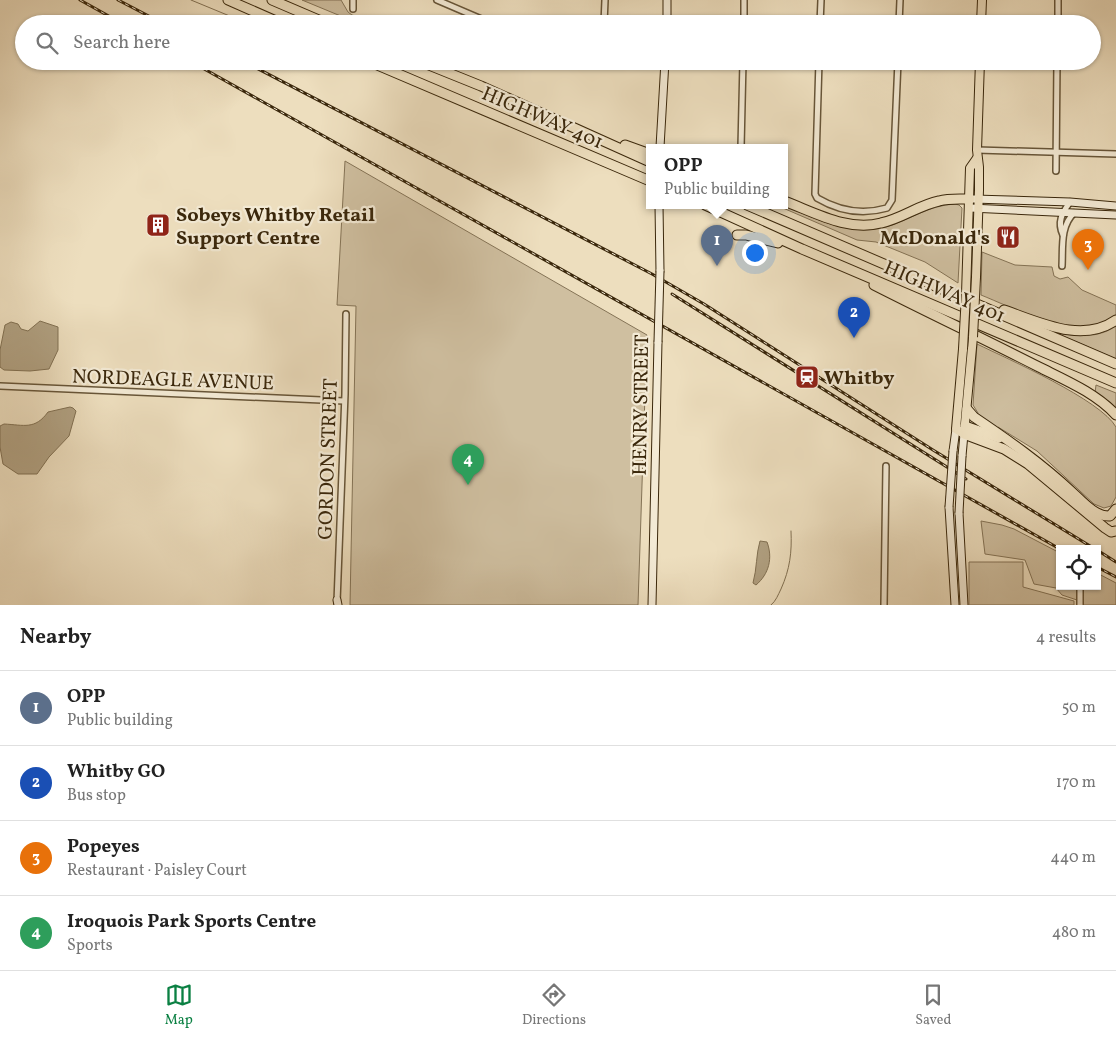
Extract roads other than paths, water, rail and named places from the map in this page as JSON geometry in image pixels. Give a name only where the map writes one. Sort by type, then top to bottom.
[{"type":"highway","points":[[228,0],[262,15]]},
{"type":"highway","points":[[272,0],[307,15]]},
{"type":"highway","name":"HIGHWAY 401","points":[[389,70],[646,179]]},
{"type":"highway","name":"HIGHWAY 401","points":[[441,70],[646,160]]},
{"type":"highway","points":[[481,86],[646,152]]},
{"type":"highway","points":[[788,202],[838,221],[854,225],[866,225],[889,221],[937,201],[973,202]]},
{"type":"highway","name":"HIGHWAY 401","points":[[714,209],[1116,383]]},
{"type":"highway","name":"HIGHWAY 401","points":[[756,209],[1116,364]]},
{"type":"highway","points":[[737,235],[746,235],[803,249],[1046,371],[1092,396],[1116,415]]},
{"type":"highway","points":[[864,256],[994,307],[1058,328],[1081,332],[1090,331],[1116,320]]},
{"type":"highway","points":[[967,409],[974,417],[1034,458],[1090,509],[1105,516],[1110,516],[1116,509]]},
{"type":"highway","points":[[960,428],[1017,446]]},
{"type":"highway","points":[[960,428],[1012,453],[1048,480],[1105,528],[1111,532],[1116,531]]},
{"type":"main road","points":[[666,15],[667,0]]},
{"type":"main road","points":[[981,15],[982,0]]},
{"type":"main road","points":[[660,143],[665,70]]},
{"type":"main road","points":[[964,605],[959,512],[962,456],[960,428],[967,272],[973,202],[970,168],[977,154],[980,70]]},
{"type":"main road","points":[[973,202],[1070,202],[1116,206]]},
{"type":"main road","points":[[973,202],[979,208],[1116,215]]},
{"type":"main road","points":[[956,605],[949,507],[953,451],[967,409],[973,337],[979,208]]},
{"type":"main road","name":"HENRY STREET","points":[[652,605],[660,271],[659,209]]},
{"type":"street","points":[[353,0],[353,9]]},
{"type":"street","points":[[437,0],[472,15]]},
{"type":"street","points":[[604,15],[605,0]]},
{"type":"street","points":[[744,0],[744,15]]},
{"type":"street","points":[[820,15],[821,0]]},
{"type":"street","points":[[899,15],[900,0]]},
{"type":"street","points":[[1058,0],[1058,15]]},
{"type":"street","points":[[741,144],[743,70]]},
{"type":"street","points":[[819,70],[817,198],[844,209],[870,212],[887,208],[891,203],[898,70]]},
{"type":"street","points":[[1056,171],[1057,70]]},
{"type":"street","points":[[977,154],[1056,152],[1116,154]]},
{"type":"street","points":[[1063,235],[1060,230],[1060,218],[1070,202]]},
{"type":"street","points":[[1062,266],[1063,235],[1068,220],[1075,212]]},
{"type":"street","name":"GORDON STREET","points":[[337,603],[346,314]]},
{"type":"street","name":"NORDEAGLE AVENUE","points":[[0,386],[344,401]]},
{"type":"street","points":[[884,605],[886,466]]},
{"type":"street","points":[[1080,590],[1080,605]]},
{"type":"waterway","points":[[191,0],[227,15]]},
{"type":"waterway","points":[[771,605],[778,596],[784,582],[791,553],[791,531]]},
{"type":"railway","points":[[80,0],[107,15]]},
{"type":"railway","points":[[118,0],[147,15]]},
{"type":"railway","points":[[206,70],[1056,547]]},
{"type":"railway","points":[[260,70],[652,274],[704,304],[933,450],[1088,545]]},
{"type":"railway","points":[[672,294],[966,479]]},
{"type":"railway","points":[[1101,553],[1116,562]]},
{"type":"railway","points":[[1101,569],[1116,577]]},
{"type":"place","name":"Sobeys Whitby Retail Support Centre","points":[[158,225]]},
{"type":"place","name":"McDonald's","points":[[1008,237]]},
{"type":"place","name":"OPP","points":[[717,266]]},
{"type":"place","name":"Popeyes","points":[[1088,270]]},
{"type":"place","name":"Whitby GO","points":[[854,338]]},
{"type":"place","name":"Whitby","points":[[807,377]]},
{"type":"place","name":"Iroquois Park Sports Centre","points":[[468,485]]}]
